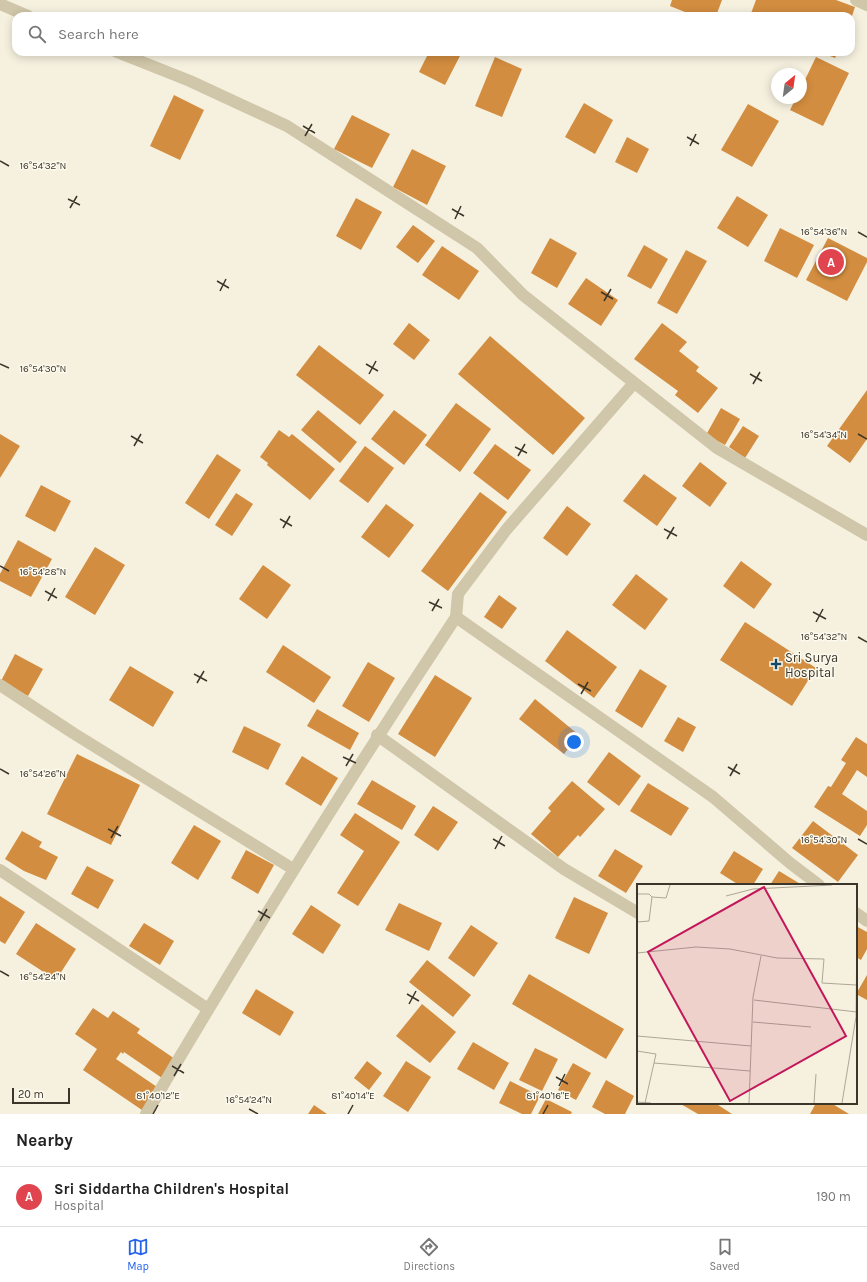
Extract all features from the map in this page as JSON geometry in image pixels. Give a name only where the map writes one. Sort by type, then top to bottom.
[{"type":"street","points":[[856,0],[867,5]]},
{"type":"street","points":[[0,4],[19,12]]},
{"type":"street","points":[[127,56],[190,81],[287,126],[477,248],[523,295],[717,448],[867,535]]},
{"type":"street","points":[[146,1114],[293,869],[377,735],[456,617],[458,594],[506,530],[634,383]]},
{"type":"street","points":[[456,617],[713,797],[790,863],[818,884]]},
{"type":"street","points":[[0,685],[73,733],[293,869]]},
{"type":"street","points":[[377,735],[564,869],[637,912]]},
{"type":"street","points":[[0,870],[208,1009]]},
{"type":"street","points":[[857,914],[867,921]]},
{"type":"building","points":[[672,0],[722,0],[718,12],[685,12],[670,6]]},
{"type":"building","points":[[756,0],[836,0],[855,7],[853,12],[752,12]]},
{"type":"building","points":[[427,56],[460,56],[445,85],[419,72]]},
{"type":"building","points":[[495,57],[522,69],[502,117],[475,106]]},
{"type":"building","points":[[816,57],[849,73],[823,126],[790,110],[793,104],[807,104],[807,76]]},
{"type":"building","points":[[174,95],[204,110],[180,160],[150,146]]},
{"type":"building","points":[[584,103],[613,120],[595,154],[565,137]]},
{"type":"building","points":[[748,104],[779,121],[752,167],[721,150]]},
{"type":"building","points":[[352,115],[390,134],[372,168],[334,149]]},
{"type":"building","points":[[627,137],[649,149],[637,173],[615,162]]},
{"type":"building","points":[[412,149],[446,166],[427,205],[393,187]]},
{"type":"building","points":[[737,196],[768,215],[748,247],[717,228]]},
{"type":"building","points":[[356,198],[382,212],[361,250],[336,236]]},
{"type":"building","points":[[413,225],[435,241],[418,263],[396,247]]},
{"type":"building","points":[[780,228],[814,245],[797,278],[764,261]]},
{"type":"building","points":[[550,238],[577,253],[557,288],[531,273]]},
{"type":"building","points":[[828,238],[867,258],[867,262],[847,301],[806,280]]},
{"type":"building","points":[[644,245],[668,259],[651,289],[627,276]]},
{"type":"building","points":[[442,246],[479,271],[459,300],[422,275]]},
{"type":"building","points":[[686,250],[707,261],[677,314],[657,303]]},
{"type":"building","points":[[586,278],[618,300],[601,326],[568,304]]},
{"type":"building","points":[[409,323],[430,340],[414,360],[393,344]]},
{"type":"building","points":[[662,323],[687,342],[679,351],[699,367],[696,371],[718,388],[698,413],[675,395],[678,391],[634,359]]},
{"type":"building","points":[[490,336],[585,418],[553,455],[458,374]]},
{"type":"building","points":[[319,345],[384,395],[360,425],[296,375]]},
{"type":"building","points":[[867,390],[867,439],[850,463],[827,446]]},
{"type":"building","points":[[456,403],[491,429],[460,472],[425,445]]},
{"type":"building","points":[[721,408],[740,419],[725,445],[706,435]]},
{"type":"building","points":[[318,410],[357,442],[340,463],[301,430]]},
{"type":"building","points":[[394,410],[427,435],[404,465],[371,439]]},
{"type":"building","points":[[743,426],[759,436],[745,458],[729,447]]},
{"type":"building","points":[[279,430],[289,437],[292,434],[335,469],[310,500],[267,465],[268,463],[260,457]]},
{"type":"building","points":[[0,434],[20,446],[0,478]]},
{"type":"building","points":[[495,444],[531,470],[508,500],[473,473]]},
{"type":"building","points":[[365,446],[394,468],[368,503],[339,481]]},
{"type":"building","points":[[217,454],[241,470],[209,519],[185,503]]},
{"type":"building","points":[[700,462],[727,483],[710,507],[682,486]]},
{"type":"building","points":[[644,474],[677,498],[657,526],[623,501]]},
{"type":"building","points":[[41,485],[71,501],[55,532],[25,516]]},
{"type":"building","points":[[480,492],[507,512],[448,591],[421,571]]},
{"type":"building","points":[[236,493],[253,504],[232,536],[215,525]]},
{"type":"building","points":[[386,504],[414,525],[389,558],[361,537]]},
{"type":"building","points":[[567,506],[591,524],[567,556],[543,538]]},
{"type":"building","points":[[18,540],[52,559],[31,597],[0,581],[0,574]]},
{"type":"building","points":[[95,547],[125,565],[95,615],[65,597]]},
{"type":"building","points":[[741,561],[772,584],[754,609],[723,586]]},
{"type":"building","points":[[263,565],[291,585],[267,619],[239,599]]},
{"type":"building","points":[[636,574],[668,599],[645,630],[612,605]]},
{"type":"building","points":[[499,595],[517,608],[502,629],[484,617]]},
{"type":"building","points":[[745,622],[816,668],[792,706],[720,660]]},
{"type":"building","points":[[567,630],[617,667],[594,698],[545,661]]},
{"type":"building","points":[[283,645],[331,677],[314,703],[266,672]]},
{"type":"building","points":[[15,654],[43,669],[28,696],[1,681]]},
{"type":"building","points":[[368,662],[395,678],[369,722],[342,706]]},
{"type":"building","points":[[130,666],[174,692],[153,727],[109,700]]},
{"type":"building","points":[[640,669],[667,686],[642,728],[615,711]]},
{"type":"building","points":[[435,675],[472,698],[435,757],[398,734]]},
{"type":"building","points":[[535,699],[579,735],[564,754],[519,719]]},
{"type":"building","points":[[317,709],[359,733],[350,750],[307,726]]},
{"type":"building","points":[[678,717],[696,727],[683,752],[664,741]]},
{"type":"building","points":[[244,726],[281,744],[268,770],[232,752]]},
{"type":"building","points":[[856,737],[867,744],[867,777],[857,770],[842,794],[867,811],[867,825],[860,836],[814,807],[828,786],[831,787],[846,763],[841,760]]},
{"type":"building","points":[[609,752],[641,776],[619,806],[587,782]]},
{"type":"building","points":[[77,754],[140,785],[111,845],[47,814]]},
{"type":"building","points":[[302,756],[338,778],[321,806],[285,784]]},
{"type":"building","points":[[372,780],[416,806],[402,830],[357,804]]},
{"type":"building","points":[[572,781],[605,809],[580,837],[578,835],[558,857],[531,834],[551,811],[548,808]]},
{"type":"building","points":[[648,783],[689,808],[671,836],[630,811]]},
{"type":"building","points":[[433,806],[458,822],[438,851],[414,835]]},
{"type":"building","points":[[355,813],[400,842],[358,906],[337,893],[364,851],[340,835]]},
{"type":"building","points":[[813,821],[858,855],[838,882],[792,848]]},
{"type":"building","points":[[194,825],[221,841],[198,880],[171,863]]},
{"type":"building","points":[[22,831],[42,842],[39,847],[58,857],[46,880],[24,871],[5,859]]},
{"type":"building","points":[[615,849],[643,866],[626,893],[598,876]]},
{"type":"building","points":[[246,850],[274,865],[258,894],[231,878]]},
{"type":"building","points":[[734,851],[763,869],[754,884],[737,884],[720,873]]},
{"type":"building","points":[[87,866],[114,880],[98,909],[71,894]]},
{"type":"building","points":[[779,871],[800,884],[771,884]]},
{"type":"building","points":[[0,896],[25,912],[5,944],[0,941]]},
{"type":"building","points":[[574,897],[608,913],[589,954],[555,938]]},
{"type":"building","points":[[399,903],[442,923],[429,951],[385,930]]},
{"type":"building","points":[[311,905],[341,925],[323,954],[292,934]]},
{"type":"building","points":[[36,923],[76,949],[56,980],[16,954]]},
{"type":"building","points":[[144,923],[174,941],[160,965],[129,946]]},
{"type":"building","points":[[471,925],[498,943],[474,977],[448,958]]},
{"type":"building","points":[[857,927],[867,932],[867,949],[861,960],[857,958]]},
{"type":"building","points":[[427,960],[471,995],[453,1017],[409,982]]},
{"type":"building","points":[[529,974],[624,1029],[606,1059],[512,1004]]},
{"type":"building","points":[[867,975],[867,1000],[857,995]]},
{"type":"building","points":[[256,989],[294,1012],[280,1036],[242,1013]]},
{"type":"building","points":[[422,1004],[456,1032],[430,1063],[396,1036]]},
{"type":"building","points":[[93,1008],[108,1018],[113,1011],[140,1029],[137,1033],[175,1059],[162,1078],[124,1052],[123,1054],[121,1052],[116,1059],[157,1087],[142,1110],[83,1070],[97,1049],[75,1034]]},
{"type":"building","points":[[473,1042],[509,1063],[494,1090],[457,1069]]},
{"type":"building","points":[[535,1048],[558,1059],[542,1091],[519,1080]]},
{"type":"building","points":[[367,1061],[382,1073],[369,1090],[354,1078]]},
{"type":"building","points":[[406,1061],[431,1077],[408,1112],[383,1096]]},
{"type":"building","points":[[573,1063],[591,1073],[576,1100],[558,1090]]},
{"type":"building","points":[[606,1080],[634,1096],[625,1114],[605,1114],[592,1107]]},
{"type":"building","points":[[510,1081],[540,1096],[531,1114],[522,1114],[499,1103]]},
{"type":"building","points":[[546,1099],[572,1112],[571,1114],[538,1114]]},
{"type":"building","points":[[681,1104],[717,1104],[732,1114],[698,1114]]},
{"type":"building","points":[[815,1104],[833,1104],[849,1114],[810,1114]]},
{"type":"building","points":[[314,1105],[327,1114],[308,1114]]},
{"type":"place","name":"Sri Siddartha Children's Hospital","points":[[831,262]]},
{"type":"place","name":"Sri Surya Hospital","points":[[776,664]]}]
